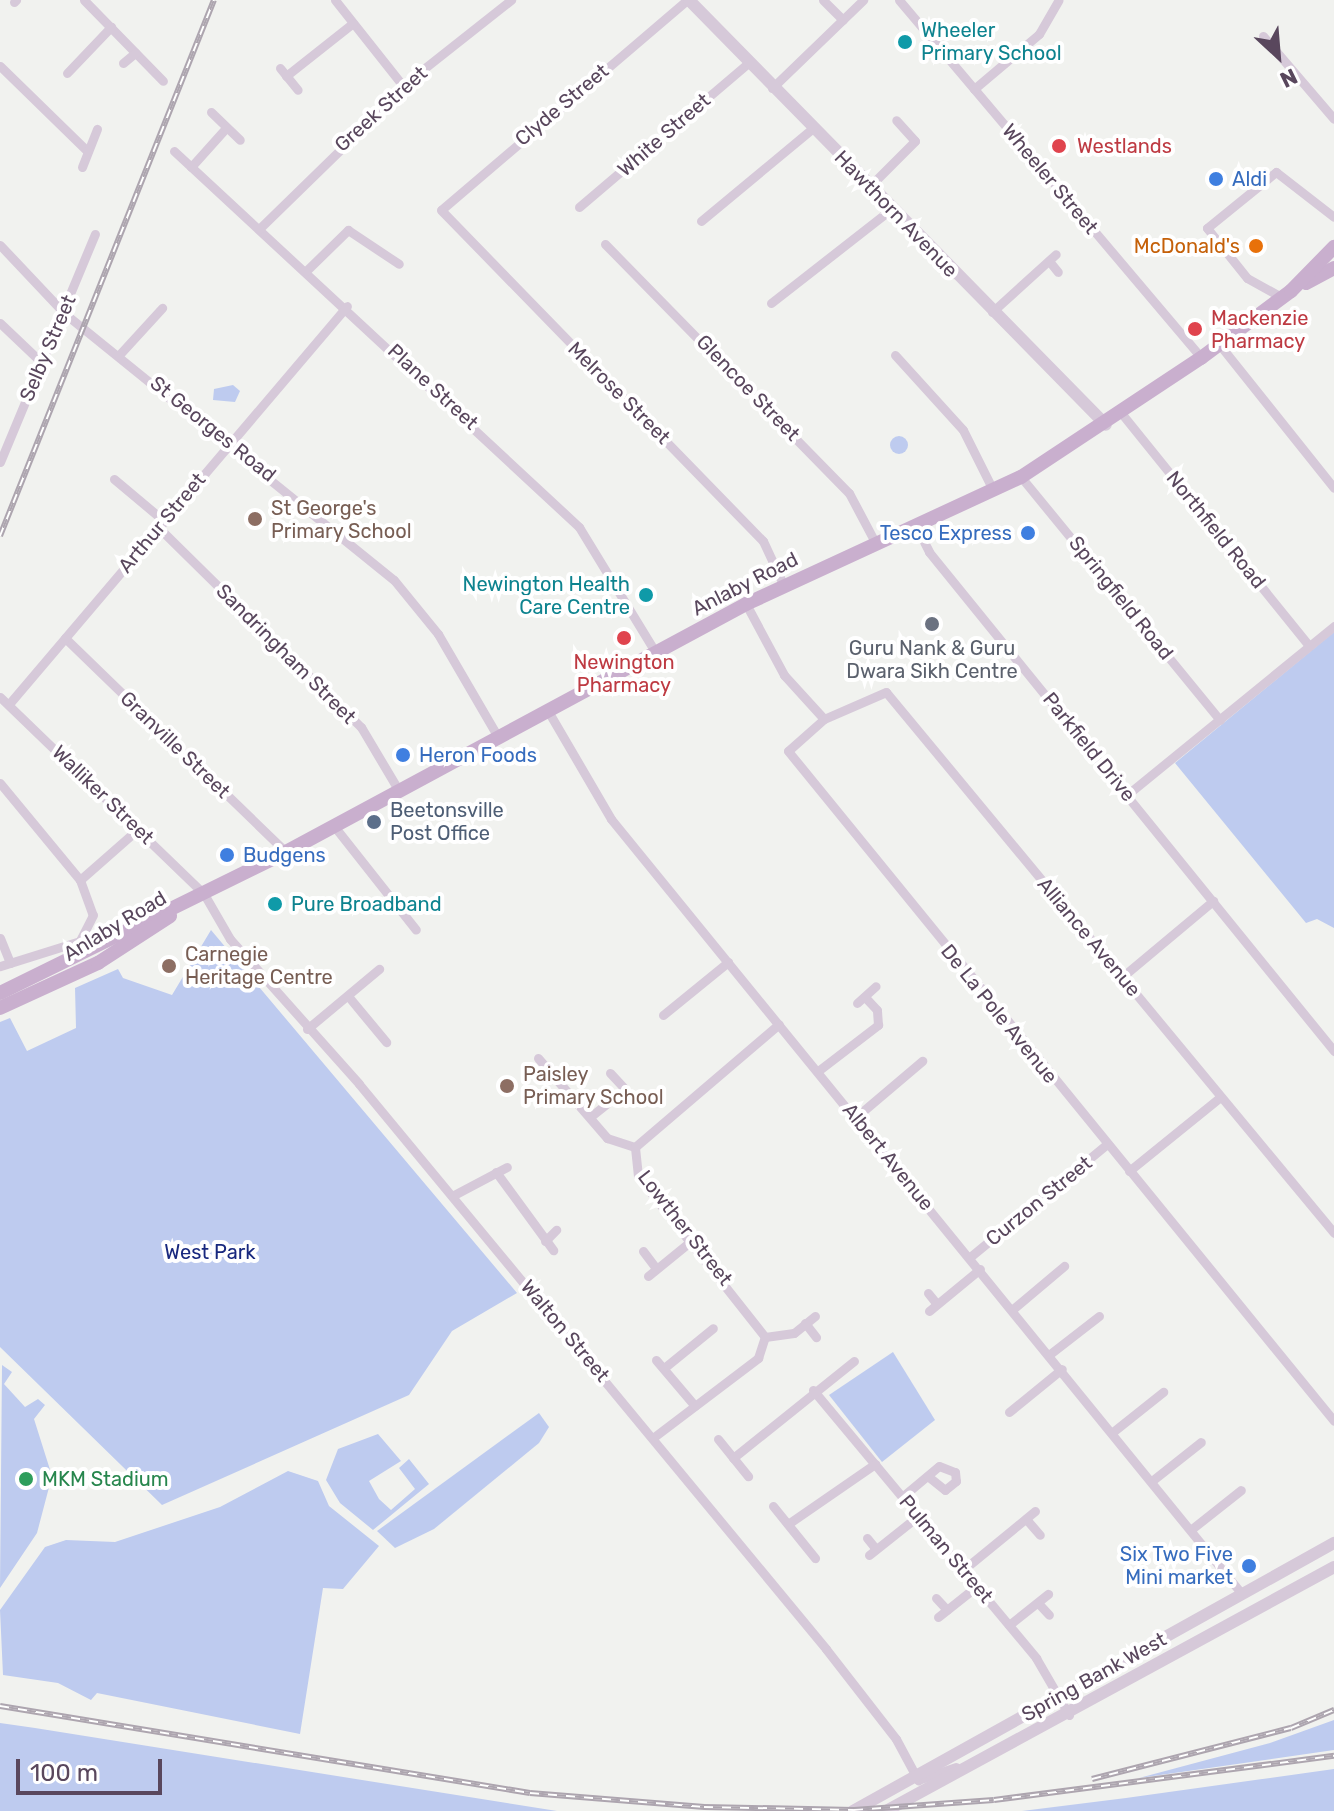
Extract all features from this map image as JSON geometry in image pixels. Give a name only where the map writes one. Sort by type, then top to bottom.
[{"type":"main road","name":"Anlaby Road","points":[[1287,294],[1334,247]]},
{"type":"main road","name":"Anlaby Road","points":[[0,993],[286,852],[746,604],[1021,477],[1122,414],[1287,294],[1334,268]]},
{"type":"main road","name":"Anlaby Road","points":[[0,1008],[98,963],[204,894]]},
{"type":"street","points":[[84,0],[163,81]]},
{"type":"street","points":[[335,0],[404,87]]},
{"type":"street","name":"Greek Street","points":[[259,229],[404,87],[511,0]]},
{"type":"street","name":"Hawthorn Avenue","points":[[688,0],[890,210],[1106,425]]},
{"type":"street","name":"Clyde Street","points":[[441,210],[688,0]]},
{"type":"street","points":[[823,0],[843,20]]},
{"type":"street","points":[[772,88],[863,0]]},
{"type":"street","name":"Wheeler Street","points":[[899,0],[1201,358]]},
{"type":"street","points":[[974,89],[1039,34],[1059,0]]},
{"type":"street","points":[[298,90],[283,72],[353,23]]},
{"type":"street","points":[[67,73],[111,27]]},
{"type":"street","points":[[1263,36],[1334,119]]},
{"type":"street","points":[[123,63],[135,53]]},
{"type":"street","name":"White Street","points":[[579,207],[748,63]]},
{"type":"street","points":[[0,66],[86,150]]},
{"type":"street","points":[[211,112],[240,140]]},
{"type":"street","points":[[869,187],[915,141],[896,120]]},
{"type":"street","points":[[191,167],[226,128]]},
{"type":"street","points":[[82,167],[86,150],[97,129]]},
{"type":"street","points":[[701,221],[812,129]]},
{"type":"street","name":"Plane Street","points":[[174,151],[347,306],[579,527],[656,653]]},
{"type":"street","points":[[1287,294],[1247,278],[1207,228],[1276,172],[1334,217]]},
{"type":"street","name":"Melrose Street","points":[[441,210],[763,541],[784,586]]},
{"type":"street","points":[[771,303],[890,210]]},
{"type":"street","points":[[306,271],[348,230],[399,264]]},
{"type":"street","name":"Selby Street","points":[[0,462],[5,436],[64,313],[95,234]]},
{"type":"street","name":"Glencoe Street","points":[[605,244],[849,493],[876,544]]},
{"type":"street","name":"St Georges Road","points":[[0,245],[64,313],[229,441],[394,580],[438,634],[499,739]]},
{"type":"street","points":[[992,312],[1052,258],[1058,272]]},
{"type":"street","name":"Arthur Street","points":[[9,704],[229,441],[347,306]]},
{"type":"street","points":[[119,355],[162,308]]},
{"type":"street","points":[[2,330],[41,362]]},
{"type":"street","points":[[1219,344],[1334,488]]},
{"type":"street","points":[[895,355],[963,430],[993,490]]},
{"type":"street","name":"Northfield Road","points":[[1122,414],[1309,646]]},
{"type":"street","name":"Springfield Road","points":[[1021,477],[1220,720]]},
{"type":"street","name":"Sandringham Street","points":[[114,479],[361,727],[399,791]]},
{"type":"street","name":"Parkfield Drive","points":[[916,526],[929,552],[1334,1051]]},
{"type":"street","points":[[746,604],[784,675],[824,719]]},
{"type":"street","points":[[1128,794],[1334,626]]},
{"type":"street","name":"Granville Street","points":[[65,638],[286,852]]},
{"type":"street","name":"Alliance Avenue","points":[[824,719],[886,692],[1122,977],[1218,1099],[1334,1233]]},
{"type":"street","name":"Walliker Street","points":[[0,697],[204,894]]},
{"type":"street","name":"Albert Avenue","points":[[548,711],[600,804],[1193,1528],[1242,1594]]},
{"type":"street","name":"De La Pole Avenue","points":[[824,719],[788,757],[1334,1421]]},
{"type":"street","points":[[0,783],[80,880],[138,829]]},
{"type":"street","points":[[334,826],[416,930]]},
{"type":"street","name":"Anlaby Road","points":[[5,964],[80,941],[92,928],[80,880]]},
{"type":"street","name":"Walton Street","points":[[204,894],[230,939],[452,1196],[654,1437],[896,1739],[916,1777]]},
{"type":"street","points":[[1122,977],[1213,901]]},
{"type":"street","points":[[0,938],[5,964]]},
{"type":"street","points":[[663,1015],[728,962]]},
{"type":"street","points":[[307,1029],[379,969]]},
{"type":"street","points":[[818,1071],[878,1025],[877,1010],[861,1000],[876,986]]},
{"type":"street","points":[[348,996],[386,1042]]},
{"type":"street","name":"Lowther Street","points":[[765,1337],[638,1176],[635,1147],[779,1024]]},
{"type":"street","points":[[538,1058],[607,1138],[635,1147]]},
{"type":"street","points":[[856,1117],[922,1061]]},
{"type":"street","points":[[590,1117],[625,1089],[610,1073]]},
{"type":"street","points":[[1129,1171],[1218,1099]]},
{"type":"street","name":"Curzon Street","points":[[970,1257],[1107,1144]]},
{"type":"street","points":[[452,1196],[507,1167]]},
{"type":"street","points":[[496,1172],[553,1250]]},
{"type":"street","points":[[545,1241],[556,1230]]},
{"type":"street","points":[[648,1276],[691,1241]]},
{"type":"street","points":[[643,1251],[656,1268]]},
{"type":"street","points":[[1013,1309],[1064,1266]]},
{"type":"street","name":"Curzon Street","points":[[928,1293],[932,1307],[980,1269]]},
{"type":"street","points":[[654,1437],[758,1358],[765,1337],[805,1323],[815,1316]]},
{"type":"street","points":[[1050,1354],[1099,1316]]},
{"type":"street","points":[[805,1323],[816,1337]]},
{"type":"street","points":[[664,1368],[713,1328]]},
{"type":"street","points":[[656,1360],[695,1406]]},
{"type":"street","points":[[733,1458],[813,1390],[854,1361]]},
{"type":"street","points":[[1009,1412],[1062,1369]]},
{"type":"street","name":"Pulman Street","points":[[813,1390],[1009,1625],[1069,1715]]},
{"type":"street","points":[[1114,1431],[1163,1392]]},
{"type":"street","points":[[718,1439],[748,1476]]},
{"type":"street","points":[[1153,1480],[1201,1442]]},
{"type":"street","points":[[788,1524],[875,1464]]},
{"type":"street","points":[[902,1497],[928,1476]]},
{"type":"street","points":[[1193,1528],[1241,1490]]},
{"type":"street","points":[[773,1506],[815,1558]]},
{"type":"street","points":[[963,1570],[1035,1511]]},
{"type":"street","points":[[867,1538],[873,1552],[918,1516]]},
{"type":"street","points":[[1026,1519],[1040,1535]]},
{"type":"street","name":"Spring Bank West","points":[[853,1811],[1334,1543]]},
{"type":"street","name":"Spring Bank West","points":[[886,1811],[1069,1715],[1334,1567]]},
{"type":"street","points":[[938,1617],[977,1586]]},
{"type":"street","points":[[1009,1625],[1048,1594]]},
{"type":"street","points":[[936,1598],[947,1610]]},
{"type":"street","points":[[1038,1603],[1049,1615]]},
{"type":"street","points":[[916,1777],[925,1781],[995,1754]]},
{"type":"green space","points":[[233,385],[240,391],[235,402],[213,400],[214,389]]},
{"type":"green space","points":[[899,436],[908,445],[899,454],[890,445]]},
{"type":"green space","points":[[1334,632],[1334,928],[1317,919],[1306,923],[1175,763]]},
{"type":"green space","name":"West Park","points":[[211,930],[517,1293],[452,1331],[409,1395],[162,1505],[0,1347],[0,1022],[10,1018],[27,1051],[76,1028],[75,988],[118,969],[123,978],[172,995]]},
{"type":"green space","points":[[893,1352],[935,1420],[882,1462],[829,1395]]},
{"type":"green space","name":"MKM Stadium","points":[[2,1365],[12,1372],[4,1384],[25,1407],[38,1399],[45,1405],[34,1419],[52,1476],[37,1533],[0,1588]]},
{"type":"green space","points":[[539,1413],[549,1427],[539,1443],[434,1529],[395,1548],[377,1531]]},
{"type":"green space","points":[[378,1434],[401,1461],[369,1481],[379,1499],[391,1510],[415,1489],[399,1468],[409,1459],[429,1484],[373,1530],[340,1503],[326,1480],[338,1449]]},
{"type":"green space","points":[[288,1471],[318,1481],[329,1506],[379,1546],[343,1589],[323,1588],[300,1734],[97,1693],[91,1700],[58,1683],[3,1675],[0,1610],[45,1547],[66,1540],[115,1542],[220,1507]]},
{"type":"green space","points":[[1334,1720],[1334,1750],[1139,1778],[1270,1743]]},
{"type":"green space","points":[[0,1723],[35,1728],[557,1811],[0,1811]]},
{"type":"green space","points":[[1334,1769],[1334,1811],[1022,1811],[1126,1798]]},
{"type":"railway","points":[[0,536],[214,0]]},
{"type":"railway","points":[[0,1706],[530,1793],[704,1807],[854,1810],[994,1800],[1334,1756]]},
{"type":"railway","points":[[1092,1779],[1291,1728],[1334,1710]]},
{"type":"place","name":"Wheeler Primary School","points":[[905,42]]},
{"type":"place","name":"Westlands","points":[[1059,146]]},
{"type":"place","name":"Aldi","points":[[1216,179]]},
{"type":"place","name":"McDonald's","points":[[1256,246]]},
{"type":"place","name":"Mackenzie Pharmacy","points":[[1195,329]]},
{"type":"place","name":"St George's Primary School","points":[[255,519]]},
{"type":"place","name":"Tesco Express","points":[[1028,533]]},
{"type":"place","name":"Newington Health Care Centre","points":[[646,595]]},
{"type":"place","name":"Guru Nank & Guru Dwara Sikh Centre","points":[[932,624]]},
{"type":"place","name":"Newington Pharmacy","points":[[624,638]]},
{"type":"place","name":"Heron Foods","points":[[403,755]]},
{"type":"place","name":"Beetonsville Post Office","points":[[374,822]]},
{"type":"place","name":"Budgens","points":[[227,855]]},
{"type":"place","name":"Pure Broadband","points":[[275,904]]},
{"type":"place","name":"Carnegie Heritage Centre","points":[[169,966]]},
{"type":"place","name":"Paisley Primary School","points":[[507,1086]]},
{"type":"place","name":"MKM Stadium","points":[[26,1479]]},
{"type":"place","name":"Six Two Five Mini market","points":[[1249,1566]]}]
